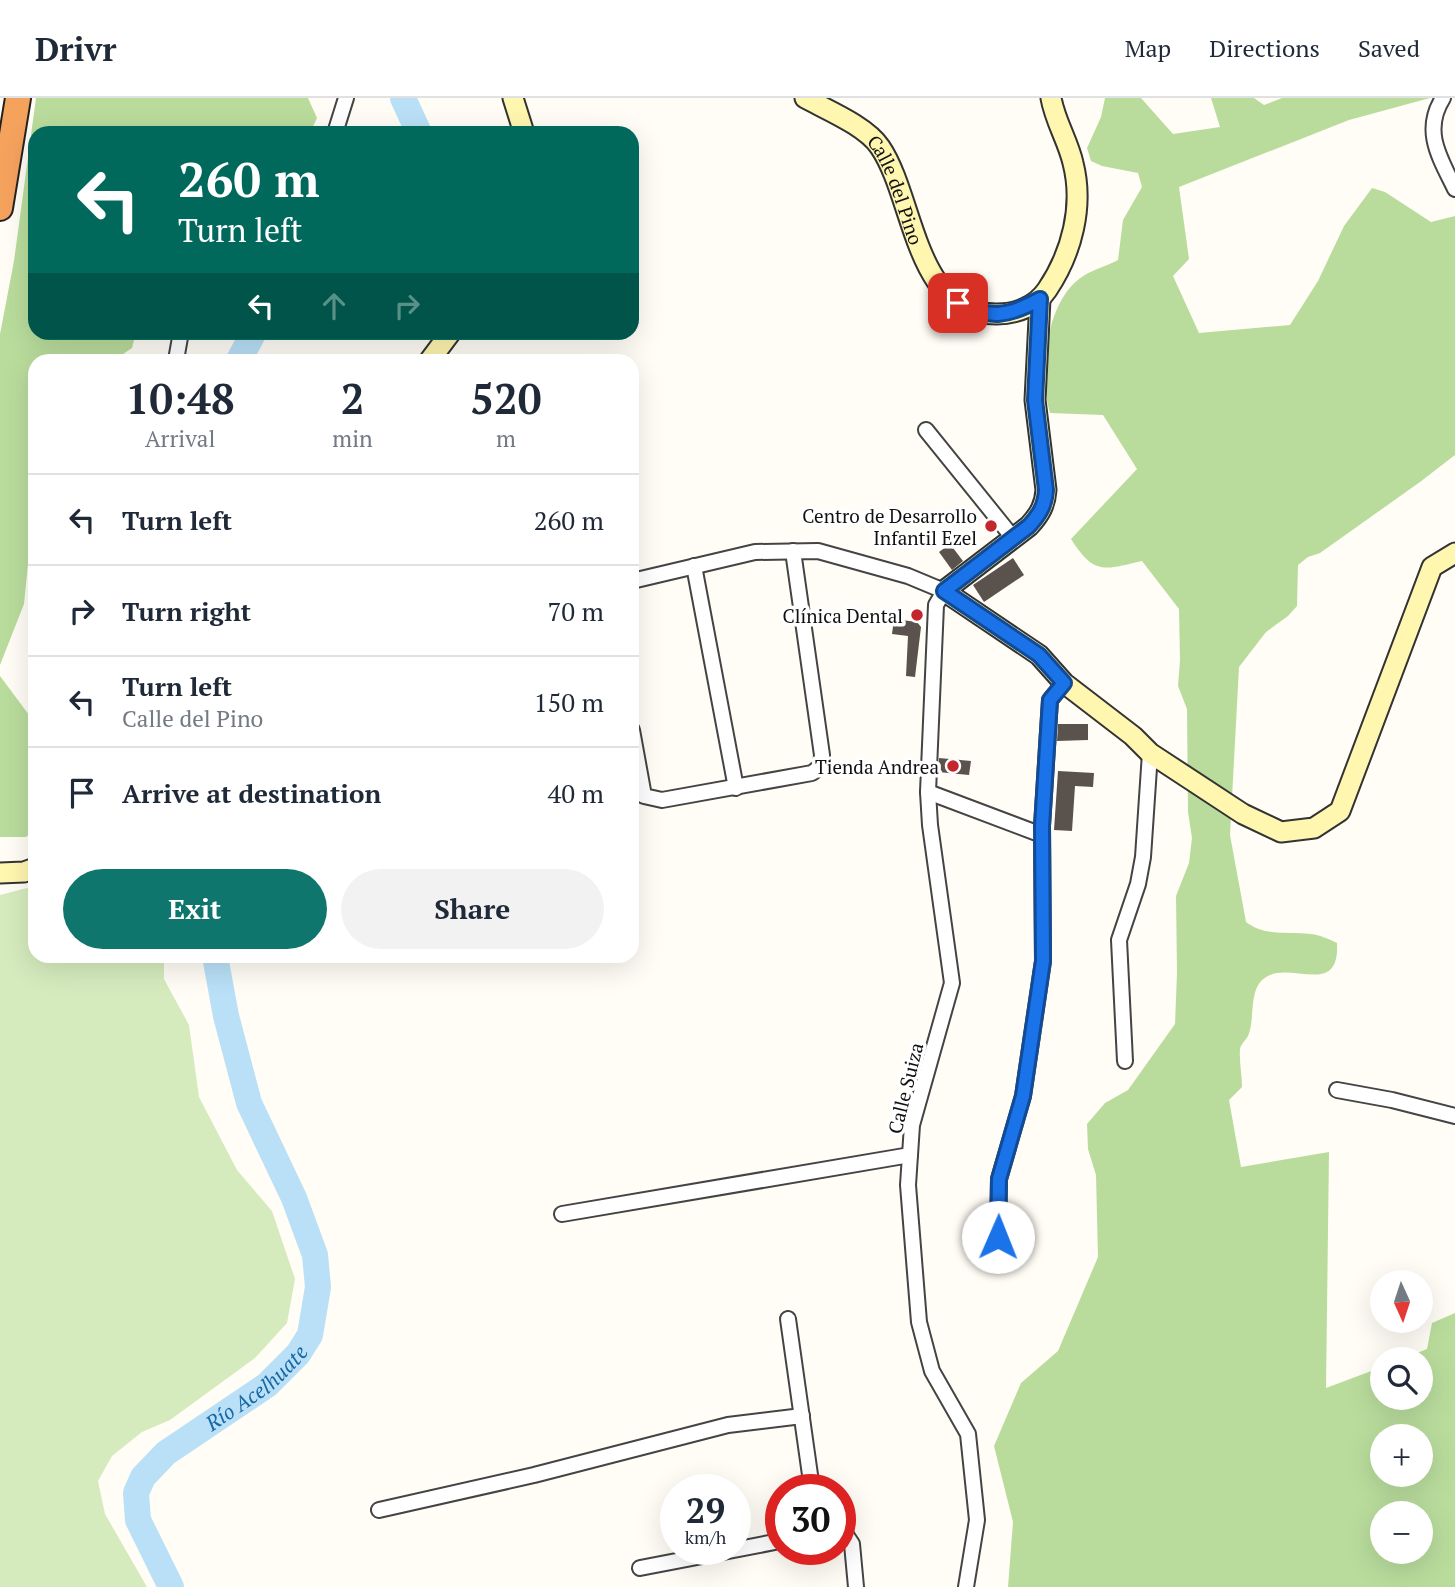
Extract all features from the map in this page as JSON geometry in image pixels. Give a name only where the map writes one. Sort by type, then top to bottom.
[{"type":"highway","points":[[0,208],[18,98]]},
{"type":"street","points":[[337,126],[346,98]]},
{"type":"street","points":[[513,98],[522,126]]},
{"type":"street","name":"Calle del Pino","points":[[805,98],[854,125],[879,145],[896,175],[925,264],[958,303],[985,314],[1016,312],[1040,299]]},
{"type":"street","points":[[944,591],[1014,539],[1034,520],[1045,502],[1046,490],[1035,400],[1040,299],[1056,274],[1068,247],[1077,211],[1078,192],[1073,164],[1051,98]]},
{"type":"street","points":[[1443,98],[1433,117],[1435,144],[1455,189]]},
{"type":"street","points":[[926,430],[1014,539]]},
{"type":"street","points":[[639,768],[644,796],[662,800],[812,773],[821,766],[793,551]]},
{"type":"street","points":[[639,579],[755,552],[793,551],[818,551],[908,576],[944,591],[1039,655],[1064,683],[1133,736],[1150,753],[1243,814],[1281,832],[1314,828],[1340,811],[1432,567],[1455,553]]},
{"type":"street","points":[[694,566],[736,788]]},
{"type":"street","name":"Calle Suiza","points":[[944,591],[936,605],[928,792],[952,982],[912,1125],[908,1185],[919,1322],[932,1371],[968,1434],[976,1520],[966,1587]]},
{"type":"street","points":[[998,1237],[999,1179],[1023,1096],[1043,961],[1042,835],[1050,700],[1064,683]]},
{"type":"street","points":[[1125,1061],[1119,940],[1138,884],[1143,857],[1150,753]]},
{"type":"street","points":[[928,792],[1042,835]]},
{"type":"street","points":[[0,873],[28,871]]},
{"type":"street","points":[[1337,1090],[1455,1116]]},
{"type":"street","points":[[562,1214],[910,1155]]},
{"type":"street","points":[[788,1319],[810,1474]]},
{"type":"street","points":[[379,1510],[534,1475],[728,1425],[802,1416]]},
{"type":"street","points":[[640,1568],[765,1544]]},
{"type":"street","points":[[854,1565],[856,1587]]},
{"type":"green space","points":[[36,98],[308,98],[317,118],[313,126],[32,126]]},
{"type":"green space","points":[[1105,98],[1141,98],[1173,134],[1220,127],[1211,98],[1254,98],[1264,105],[1282,98],[1430,98],[1349,120],[1179,187],[1189,259],[1173,276],[1199,333],[1290,325],[1318,281],[1344,226],[1372,188],[1385,192],[1431,222],[1455,216],[1455,455],[1320,553],[1308,557],[1298,565],[1297,606],[1266,632],[1239,667],[1230,835],[1246,922],[1269,932],[1314,935],[1337,943],[1336,959],[1331,969],[1323,973],[1278,973],[1261,981],[1255,995],[1248,1036],[1240,1049],[1242,1087],[1229,1100],[1241,1167],[1329,1152],[1326,1388],[1370,1372],[1370,1410],[1433,1410],[1433,1347],[1427,1347],[1430,1334],[1433,1334],[1433,1323],[1455,1313],[1455,1587],[1008,1587],[1013,1522],[994,1446],[1021,1383],[1058,1351],[1098,1257],[1096,1175],[1088,1149],[1087,1124],[1105,1103],[1128,1090],[1175,1024],[1176,896],[1189,863],[1192,838],[1188,812],[1187,709],[1178,686],[1179,609],[1142,561],[1100,567],[1086,559],[1071,539],[1137,469],[1103,415],[1050,413],[1047,397],[1045,361],[1052,323],[1059,306],[1079,279],[1118,260],[1123,220],[1142,187],[1138,173],[1102,166],[1091,161],[1087,148],[1101,117]]},
{"type":"green space","points":[[28,157],[28,340],[134,340],[132,348],[123,354],[28,354],[28,563],[24,604],[0,665],[0,334],[14,261]]},
{"type":"green space","points":[[0,676],[28,714],[28,835],[0,837]]},
{"type":"green space","points":[[28,888],[28,963],[164,963],[164,979],[189,1025],[199,1097],[237,1170],[272,1211],[295,1279],[287,1323],[255,1358],[170,1420],[142,1432],[112,1456],[98,1481],[105,1514],[147,1587],[0,1587],[0,895]]},
{"type":"building","points":[[950,544],[963,561],[952,570],[939,552]]},
{"type":"building","points":[[1013,558],[1024,575],[984,602],[973,585]]},
{"type":"building","points":[[894,619],[917,622],[921,627],[915,677],[906,676],[908,636],[892,634]]},
{"type":"building","points":[[1058,724],[1088,724],[1088,740],[1057,741]]},
{"type":"building","name":"Tienda Andrea","points":[[939,758],[971,761],[969,775],[938,772]]},
{"type":"building","points":[[1058,771],[1094,773],[1093,787],[1075,786],[1072,831],[1054,830]]},
{"type":"waterway","name":"Río Acelhuate","points":[[403,98],[416,126]]},
{"type":"waterway","name":"Río Acelhuate","points":[[242,354],[250,340]]},
{"type":"waterway","name":"Río Acelhuate","points":[[171,1587],[138,1520],[136,1493],[143,1477],[166,1453],[267,1385],[298,1354],[310,1335],[318,1287],[315,1255],[294,1198],[249,1103],[226,1016],[216,963]]},
{"type":"place","name":"Centro de Desarrollo Infantil Ezel","points":[[991,526]]},
{"type":"place","name":"Clínica Dental","points":[[917,615]]},
{"type":"place","name":"Tienda Andrea","points":[[953,766]]},
{"type":"route","points":[[958,303],[985,314],[1000,314],[1016,312],[1040,299],[1035,400],[1046,490],[1045,502],[1039,515],[1029,526],[944,591],[1039,655],[1064,683],[1050,700],[1042,826],[1043,961],[1023,1096],[999,1179],[998,1237]]}]
